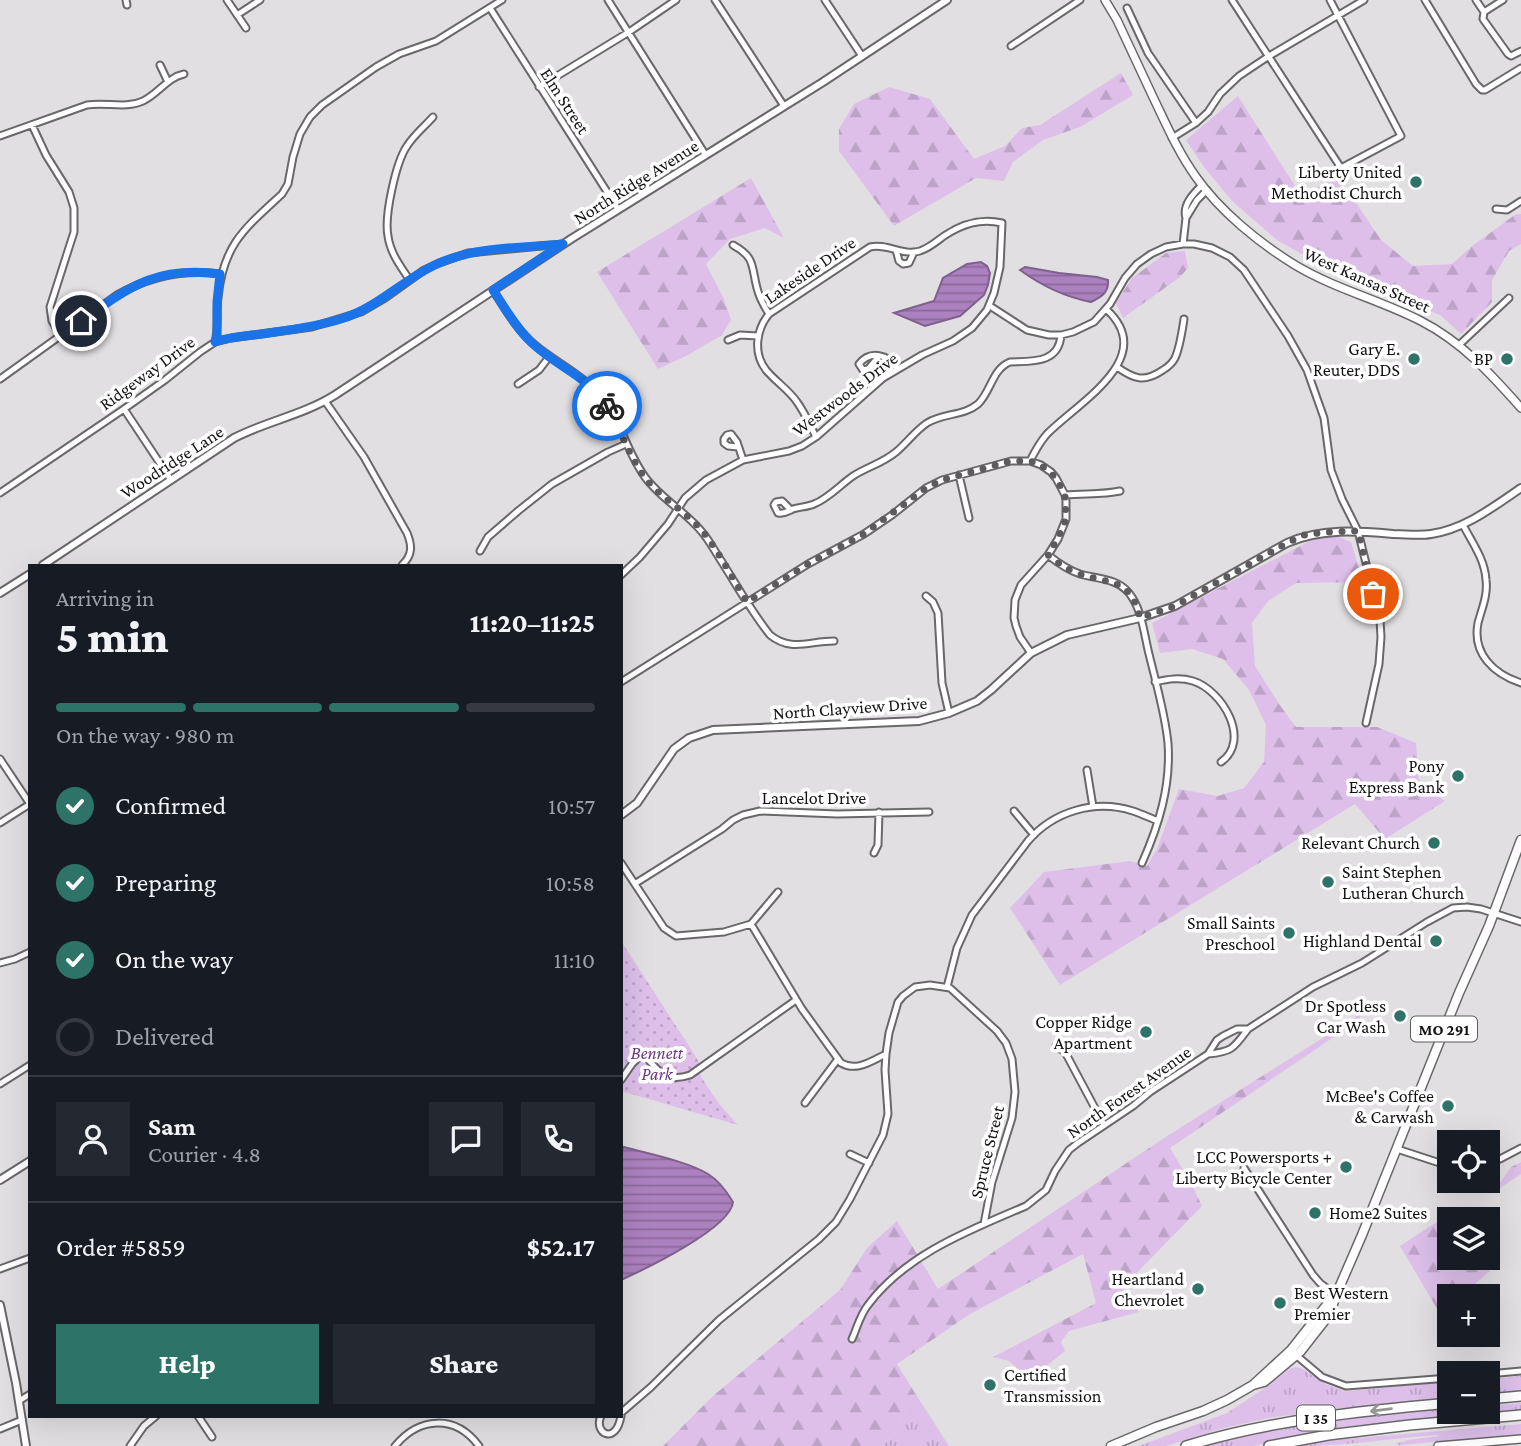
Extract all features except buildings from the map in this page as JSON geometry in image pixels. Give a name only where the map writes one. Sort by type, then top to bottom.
[{"type":"highway","points":[[1500,1398],[1521,1396]]},
{"type":"highway","name":"I 35","points":[[1186,1446],[1271,1424],[1437,1404]]},
{"type":"highway","name":"I 35","points":[[1269,1446],[1410,1424],[1521,1415]]},
{"type":"main road","name":"West Kansas Street","points":[[1105,0],[1172,138],[1204,187],[1246,229],[1293,264],[1342,289],[1420,320],[1459,345],[1482,365],[1521,408]]},
{"type":"main road","name":"MO 291","points":[[1253,1385],[1264,1382],[1297,1356],[1331,1310],[1521,840]]},
{"type":"main road","name":"MO 291","points":[[1111,1446],[1203,1411],[1253,1385],[1291,1350],[1336,1295]]},
{"type":"main road","points":[[1440,1446],[1521,1439]]},
{"type":"street","points":[[227,0],[246,28]]},
{"type":"street","points":[[237,15],[260,0]]},
{"type":"street","points":[[215,342],[220,274],[229,253],[243,232],[287,187],[296,146],[305,124],[314,112],[376,67],[399,54],[436,41],[502,0]]},
{"type":"street","points":[[608,0],[705,155]]},
{"type":"street","points":[[539,87],[676,0]]},
{"type":"street","points":[[715,0],[784,106]]},
{"type":"street","points":[[825,0],[862,56]]},
{"type":"street","name":"North Ridge Avenue","points":[[325,401],[563,244],[862,56],[935,3],[947,0]]},
{"type":"street","points":[[1011,46],[1080,0]]},
{"type":"street","points":[[1232,0],[1341,168],[1401,136],[1330,0]]},
{"type":"street","points":[[1172,138],[1208,112],[1220,94],[1239,76],[1364,0]]},
{"type":"street","points":[[1425,0],[1482,90],[1520,69]]},
{"type":"street","points":[[1476,0],[1484,12],[1483,19],[1508,54],[1511,56],[1521,51]]},
{"type":"street","points":[[1484,12],[1503,0]]},
{"type":"street","name":"Elm Street","points":[[490,8],[618,209]]},
{"type":"street","points":[[1126,8],[1148,52],[1196,123]]},
{"type":"street","points":[[160,65],[168,82]]},
{"type":"street","points":[[0,136],[87,105],[141,102],[178,75],[184,74]]},
{"type":"street","points":[[410,279],[397,262],[389,241],[389,213],[402,155],[433,117]]},
{"type":"street","points":[[32,125],[46,155],[69,192],[74,208],[74,232],[50,307],[50,318],[61,336]]},
{"type":"street","points":[[1183,244],[1186,218],[1184,212],[1194,193],[1204,187]]},
{"type":"street","points":[[1496,209],[1507,211],[1521,201]]},
{"type":"street","name":"Westwoods Drive","points":[[623,573],[640,558],[696,487],[743,460],[793,450],[816,437],[869,389],[897,369],[963,335],[980,319],[990,306],[1000,267],[1002,223],[990,220],[968,223],[929,247],[914,252]]},
{"type":"street","name":"Ridgeway Drive","points":[[0,493],[124,410],[215,342],[312,327],[343,318],[376,304],[410,279],[439,263],[468,253],[563,244]]},
{"type":"street","points":[[990,306],[1027,330],[1061,335],[1084,328],[1106,309],[1137,264],[1166,247],[1183,244],[1212,248],[1237,263],[1250,277],[1292,343],[1313,384],[1324,418],[1331,470],[1342,501],[1358,531],[1381,636],[1379,664],[1366,723]]},
{"type":"street","points":[[733,245],[751,261],[757,288],[769,314]]},
{"type":"street","name":"Lakeside Drive","points":[[758,336],[760,327],[769,314],[870,247],[877,245],[914,252]]},
{"type":"street","points":[[896,250],[899,261],[903,264],[909,263],[914,252]]},
{"type":"street","points":[[0,379],[117,295],[143,282],[181,272],[220,274]]},
{"type":"street","points":[[493,290],[531,342],[580,376],[600,395],[618,423],[643,475],[657,492],[703,533],[767,632],[783,643],[795,646],[834,641]]},
{"type":"street","points":[[1459,345],[1509,298]]},
{"type":"street","points":[[1030,461],[1048,433],[1089,399],[1117,367],[1124,338],[1118,322],[1106,309]]},
{"type":"street","points":[[1117,367],[1142,379],[1152,377],[1165,369],[1177,355],[1184,319]]},
{"type":"street","points":[[728,340],[740,335],[758,336],[758,354],[764,367],[798,403],[816,437]]},
{"type":"street","points":[[791,510],[813,505],[827,497],[853,476],[896,452],[938,417],[975,406],[1001,367],[1010,362],[1044,360],[1058,348],[1061,335]]},
{"type":"street","points":[[878,356],[891,360],[897,369]]},
{"type":"street","points":[[518,384],[539,370],[549,357]]},
{"type":"street","points":[[325,401],[363,457],[407,533],[412,545],[409,557],[403,564]]},
{"type":"street","name":"Woodridge Lane","points":[[45,564],[234,438],[250,429],[292,416],[325,401]]},
{"type":"street","points":[[124,410],[171,480]]},
{"type":"street","points":[[480,551],[488,537],[552,484],[626,444]]},
{"type":"street","points":[[738,447],[743,460]]},
{"type":"street","points":[[623,681],[808,564],[864,534],[926,488],[942,480],[1011,461],[1030,461],[1041,465],[1056,478],[1065,495],[1066,519],[1058,538],[1048,555],[1021,585],[1015,600],[1016,626],[1031,653]]},
{"type":"street","points":[[959,475],[969,518]]},
{"type":"street","name":"North Clayview Drive","points":[[623,814],[637,803],[674,749],[688,738],[713,730],[919,721],[949,713],[989,692],[1031,653],[1067,635],[1140,618],[1175,606],[1304,535],[1358,531],[1430,534],[1463,525],[1521,488]]},
{"type":"street","points":[[1065,495],[1120,491]]},
{"type":"street","points":[[1463,525],[1481,560],[1486,579],[1486,596],[1478,625],[1478,640],[1482,653],[1495,671],[1521,683]]},
{"type":"street","points":[[1048,555],[1079,574],[1114,582],[1123,587],[1132,597],[1140,618],[1166,727],[1168,756],[1167,782],[1158,821],[1142,863]]},
{"type":"street","points":[[0,593],[28,575]]},
{"type":"street","points":[[926,596],[933,602],[937,613],[942,682],[949,713]]},
{"type":"street","points":[[1155,682],[1175,678],[1192,680],[1219,699],[1230,718],[1234,734],[1230,755],[1221,762]]},
{"type":"street","points":[[0,759],[28,801]]},
{"type":"street","points":[[1087,770],[1093,807]]},
{"type":"street","points":[[0,823],[28,805]]},
{"type":"street","points":[[623,1413],[713,1326],[829,1230],[850,1199],[883,1135],[888,1114],[886,1054],[895,1009],[903,996],[915,987],[947,987],[957,948],[972,915],[1034,835],[1064,814],[1093,807],[1114,807],[1158,821]]},
{"type":"street","name":"Lancelot Drive","points":[[636,883],[733,820],[760,811],[837,814],[929,812]]},
{"type":"street","points":[[1014,811],[1034,835]]},
{"type":"street","points":[[874,853],[878,845],[879,812]]},
{"type":"street","points":[[623,866],[664,928],[676,936],[724,932],[751,924],[778,892]]},
{"type":"street","name":"North Forest Avenue","points":[[1208,1054],[1229,1051],[1237,1046],[1248,1029],[1313,987],[1362,963],[1453,908],[1467,907],[1493,912],[1521,922]]},
{"type":"street","points":[[751,924],[796,1000],[838,1059],[848,1067],[858,1067],[886,1054]]},
{"type":"street","points":[[0,963],[28,953]]},
{"type":"street","name":"Spruce Street","points":[[947,987],[997,1031],[1006,1042],[1012,1059],[1015,1092],[1012,1118],[992,1182],[984,1224]]},
{"type":"street","points":[[623,1077],[643,1053],[655,1068],[666,1076],[680,1077],[690,1074],[796,1000]]},
{"type":"street","name":"North Forest Avenue","points":[[852,1339],[866,1306],[895,1277],[949,1241],[1035,1200],[1046,1190],[1069,1150],[1208,1054],[1217,1040],[1228,1032],[1248,1029]]},
{"type":"street","points":[[1056,1046],[1065,1052],[1104,1125]]},
{"type":"street","points":[[805,1103],[838,1059]]},
{"type":"street","points":[[0,1084],[28,1066]]},
{"type":"street","points":[[1500,1158],[1521,1148]]},
{"type":"street","points":[[1396,1149],[1437,1162]]},
{"type":"street","points":[[850,1154],[869,1163]]},
{"type":"street","points":[[0,1180],[28,1162]]},
{"type":"street","points":[[1244,1168],[1305,1265],[1320,1283],[1336,1295]]},
{"type":"street","points":[[0,1269],[28,1259]]},
{"type":"street","points":[[0,1305],[26,1446]]},
{"type":"street","points":[[1297,1356],[1322,1377],[1346,1385],[1437,1379]]},
{"type":"street","points":[[1500,1373],[1521,1371]]},
{"type":"street","points":[[19,1401],[28,1395]]},
{"type":"street","points":[[130,1446],[144,1426],[154,1418]]},
{"type":"street","points":[[199,1418],[212,1437]]},
{"type":"street","points":[[600,1418],[600,1428],[608,1434],[618,1429],[621,1418]]},
{"type":"street","points":[[0,1429],[22,1420]]},
{"type":"street","points":[[395,1446],[415,1428],[447,1421],[465,1432],[479,1446]]},
{"type":"green space","points":[[1121,73],[1133,95],[1080,127],[1043,140],[1013,162],[1004,181],[976,178],[894,226],[839,151],[839,129],[854,104],[889,87],[930,99],[974,159],[1005,146],[1022,128],[1040,125]]},
{"type":"green space","points":[[1238,96],[1302,197],[1338,176],[1381,240],[1413,266],[1452,264],[1516,214],[1521,214],[1521,244],[1509,251],[1492,280],[1492,302],[1461,334],[1440,315],[1377,290],[1314,261],[1277,240],[1232,201],[1186,140]]},
{"type":"green space","points":[[751,178],[784,238],[765,228],[730,239],[706,264],[724,299],[731,320],[722,335],[658,369],[597,272]]},
{"type":"green space","points":[[1185,251],[1188,268],[1180,277],[1123,318],[1116,303],[1132,278],[1166,253]]},
{"type":"green space","points":[[1327,532],[1351,542],[1363,582],[1296,583],[1268,601],[1252,623],[1255,666],[1296,727],[1377,727],[1416,743],[1419,783],[1445,801],[1385,839],[1355,804],[1060,985],[1010,908],[1044,872],[1130,861],[1147,866],[1157,849],[1179,789],[1218,796],[1244,788],[1264,762],[1266,725],[1249,690],[1223,659],[1192,649],[1160,653],[1152,623]]},
{"type":"green space","name":"Bennett Park","points":[[623,944],[698,1060],[701,1077],[738,1125],[623,1092]]},
{"type":"green space","points":[[1362,1013],[1359,1020],[1170,1148],[1202,1206],[1122,1288],[1139,1312],[1069,1331],[1061,1342],[1065,1351],[1030,1379],[1009,1361],[993,1357],[1096,1303],[1083,1254],[970,1314],[897,1364],[915,1393],[892,1436],[882,1446],[663,1446],[713,1396],[840,1290],[867,1248],[897,1221],[938,1289],[1161,1140]]},
{"type":"green space","points":[[1521,1162],[1521,1174],[1500,1188],[1500,1183],[1511,1167]]},
{"type":"green space","points":[[1437,1222],[1437,1270],[1490,1271],[1475,1284],[1437,1284],[1437,1309],[1400,1246]]},
{"type":"green space","points":[[1291,1368],[1303,1369],[1325,1384],[1346,1391],[1437,1383],[1437,1399],[1269,1418],[1224,1428],[1166,1446],[1139,1446],[1227,1413]]},
{"type":"green space","points":[[1521,1376],[1521,1392],[1500,1394],[1500,1378]]},
{"type":"green space","points":[[915,1393],[949,1446],[882,1446],[892,1436]]},
{"type":"green space","points":[[1521,1403],[1521,1411],[1500,1413],[1500,1405]]},
{"type":"green space","points":[[1437,1410],[1437,1418],[1351,1426],[1254,1446],[1204,1446],[1264,1431],[1325,1421]]},
{"type":"green space","points":[[1521,1424],[1521,1434],[1400,1445],[1395,1444],[1440,1436],[1301,1446],[1322,1441]]},
{"type":"shaded area","points":[[981,262],[987,266],[990,273],[988,285],[984,295],[960,316],[925,326],[894,313],[934,301],[943,278],[967,264]]},
{"type":"shaded area","points":[[1025,267],[1097,277],[1108,280],[1107,288],[1091,302],[1081,300],[1037,281],[1020,270]]},
{"type":"shaded area","points":[[623,1148],[699,1169],[715,1180],[733,1202],[729,1212],[703,1235],[623,1279]]},
{"type":"way so far","points":[[607,406],[643,475],[657,492],[703,533],[747,602],[830,551],[864,534],[939,481],[1011,461],[1030,461],[1041,465],[1056,478],[1065,495],[1066,519],[1048,555],[1079,574],[1114,582],[1123,587],[1132,597],[1140,618],[1175,606],[1304,535],[1327,532],[1358,531],[1373,594]]},
{"type":"place","name":"Liberty United Methodist Church","points":[[1416,182]]},
{"type":"place","name":"Gary E. Reuter, DDS","points":[[1414,359]]},
{"type":"place","name":"BP","points":[[1507,359]]},
{"type":"place","name":"Pony Express Bank","points":[[1458,776]]},
{"type":"place","name":"Relevant Church","points":[[1434,843]]},
{"type":"place","name":"Saint Stephen Lutheran Church","points":[[1328,882]]},
{"type":"place","name":"Small Saints Preschool","points":[[1289,933]]},
{"type":"place","name":"Highland Dental","points":[[1436,941]]},
{"type":"place","name":"Dr Spotless Car Wash","points":[[1400,1016]]},
{"type":"place","name":"Copper Ridge Apartment","points":[[1146,1032]]},
{"type":"place","name":"McBee's Coffee & Carwash","points":[[1448,1106]]},
{"type":"place","name":"LCC Powersports + Liberty Bicycle Center","points":[[1346,1167]]},
{"type":"place","name":"Home2 Suites","points":[[1315,1213]]},
{"type":"place","name":"Heartland Chevrolet","points":[[1198,1289]]},
{"type":"place","name":"Best Western Premier","points":[[1280,1303]]},
{"type":"place","name":"Certified Transmission","points":[[990,1385]]},
{"type":"route","points":[[81,321],[117,295],[143,282],[181,272],[196,272],[220,274],[215,342],[312,327],[360,312],[424,270],[468,253],[563,244],[493,290],[531,342],[580,376],[600,395],[607,406]]}]
